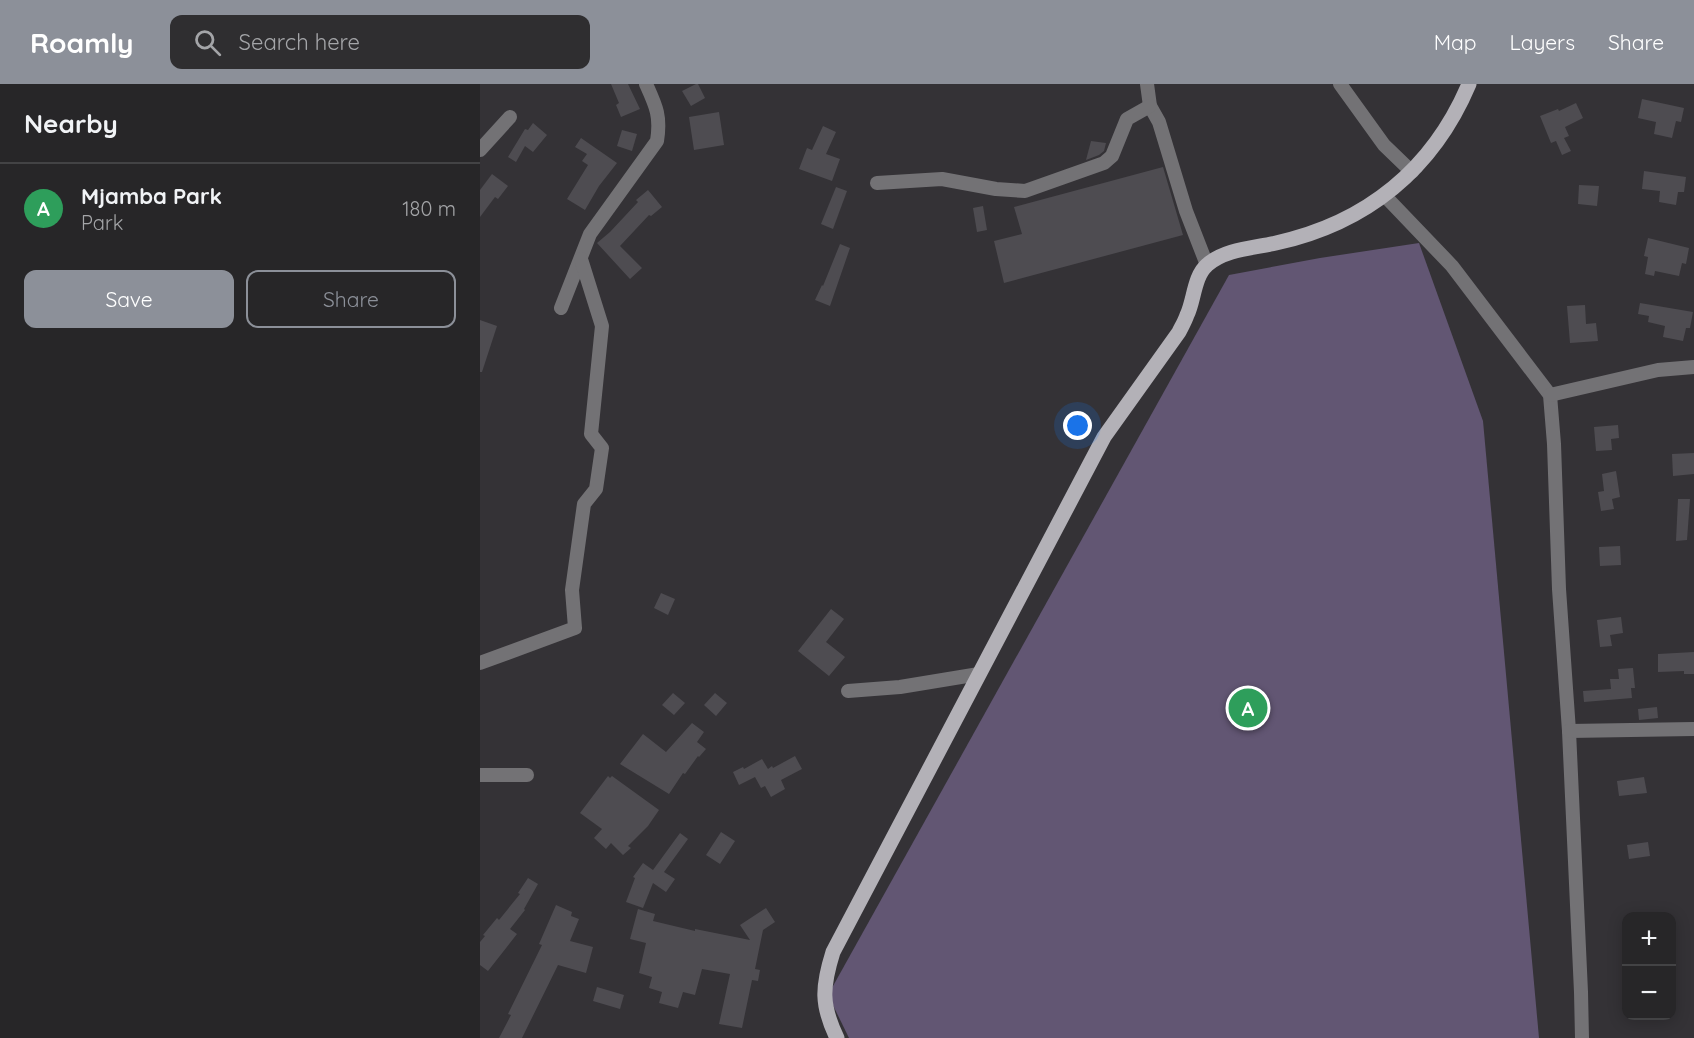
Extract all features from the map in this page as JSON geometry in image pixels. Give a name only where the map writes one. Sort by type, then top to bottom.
[{"type":"main road","points":[[837,1038],[827,1018],[823,996],[825,976],[833,952],[1104,437],[1179,332],[1188,315],[1201,273],[1207,265],[1226,254],[1312,233],[1359,212],[1384,196],[1412,172],[1429,153],[1448,128],[1470,84]]},
{"type":"street","points":[[561,308],[590,234],[657,141],[658,110],[646,84]]},
{"type":"street","points":[[1147,84],[1150,106],[1159,122],[1186,210],[1207,265]]},
{"type":"street","points":[[1340,84],[1384,145],[1412,172]]},
{"type":"street","points":[[877,183],[942,179],[996,189],[1025,191],[1104,163],[1112,156],[1127,119],[1150,106]]},
{"type":"street","points":[[480,150],[510,117]]},
{"type":"street","points":[[1384,196],[1452,266],[1550,394],[1559,589],[1569,731],[1582,1038]]},
{"type":"street","points":[[480,663],[575,628],[572,590],[584,504],[596,489],[602,448],[591,434],[602,326],[581,259]]},
{"type":"street","points":[[1550,394],[1658,370],[1694,367]]},
{"type":"street","points":[[848,691],[900,687],[979,674]]},
{"type":"street","points":[[1569,731],[1694,729]]},
{"type":"street","points":[[480,775],[526,775]]},
{"type":"shaded area","points":[[1419,243],[1483,421],[1539,1038],[849,1038],[828,995],[1229,275]]},
{"type":"building","points":[[611,84],[628,84],[640,109],[621,117],[616,105],[619,103]]},
{"type":"building","points":[[696,84],[705,98],[691,106],[682,91]]},
{"type":"building","points":[[1642,99],[1684,108],[1681,122],[1676,121],[1672,138],[1654,134],[1656,122],[1638,118]]},
{"type":"building","points":[[1576,103],[1583,118],[1565,127],[1569,136],[1564,138],[1571,151],[1562,155],[1556,141],[1551,143],[1540,116]]},
{"type":"building","points":[[719,112],[724,145],[694,150],[689,117]]},
{"type":"building","points":[[533,123],[547,135],[533,152],[525,146],[516,162],[508,157],[525,129],[528,130]]},
{"type":"building","points":[[823,126],[836,132],[826,154],[840,159],[832,181],[799,169],[807,148],[812,150]]},
{"type":"building","points":[[622,130],[637,134],[632,151],[617,146]]},
{"type":"building","points":[[581,138],[617,163],[599,186],[585,210],[567,199],[588,165],[582,161],[587,154],[575,147]]},
{"type":"building","points":[[1091,141],[1106,143],[1104,151],[1086,160]]},
{"type":"building","points":[[1163,167],[1183,235],[1004,283],[994,241],[1022,234],[1014,207]]},
{"type":"building","points":[[1644,171],[1686,177],[1684,192],[1678,192],[1676,205],[1659,202],[1660,191],[1642,189]]},
{"type":"building","points":[[492,174],[508,186],[498,199],[495,197],[480,217],[480,190]]},
{"type":"building","points":[[1579,185],[1599,186],[1597,206],[1578,204]]},
{"type":"building","points":[[836,187],[847,191],[833,229],[821,224]]},
{"type":"building","points":[[648,190],[662,207],[651,216],[649,215],[620,246],[642,268],[630,279],[597,243]]},
{"type":"building","points":[[983,206],[987,230],[977,232],[973,208]]},
{"type":"building","points":[[1648,238],[1689,248],[1686,264],[1682,263],[1679,276],[1655,271],[1654,276],[1645,274],[1648,257],[1644,256]]},
{"type":"building","points":[[840,244],[850,248],[830,306],[815,300]]},
{"type":"building","points":[[1640,303],[1693,312],[1690,328],[1686,328],[1683,341],[1663,337],[1665,326],[1648,322],[1649,316],[1638,314]]},
{"type":"building","points":[[1585,305],[1586,324],[1596,323],[1598,341],[1570,343],[1567,306]]},
{"type":"building","points":[[480,320],[497,326],[482,372],[480,372]]},
{"type":"building","points":[[1618,425],[1619,438],[1611,439],[1612,450],[1596,451],[1594,427]]},
{"type":"building","points":[[1694,453],[1694,474],[1673,476],[1672,454]]},
{"type":"building","points":[[1616,471],[1620,497],[1612,499],[1614,509],[1601,511],[1598,492],[1604,491],[1602,474]]},
{"type":"building","points":[[1678,499],[1690,499],[1687,540],[1676,541]]},
{"type":"building","points":[[1620,546],[1621,565],[1600,566],[1599,547]]},
{"type":"building","points":[[661,593],[675,599],[668,615],[654,608]]},
{"type":"building","points":[[831,609],[844,619],[826,642],[845,657],[829,676],[798,651]]},
{"type":"building","points":[[1621,617],[1623,633],[1610,635],[1612,646],[1600,647],[1597,620]]},
{"type":"building","points":[[1694,652],[1694,674],[1684,674],[1684,671],[1658,672],[1658,654]]},
{"type":"building","points":[[1633,668],[1635,688],[1631,688],[1632,698],[1584,702],[1583,691],[1611,689],[1610,679],[1619,679],[1618,669]]},
{"type":"building","points":[[673,693],[685,703],[674,715],[662,705]]},
{"type":"building","points":[[715,693],[727,703],[716,716],[704,705]]},
{"type":"building","points":[[1657,707],[1658,718],[1639,720],[1638,709]]},
{"type":"building","points":[[692,723],[704,732],[697,742],[706,749],[685,774],[683,773],[669,794],[620,764],[643,734],[666,752]]},
{"type":"building","points":[[795,756],[802,769],[781,780],[785,789],[771,797],[765,786],[761,788],[755,777],[739,785],[733,772],[762,759],[768,769],[772,766],[773,768]]},
{"type":"building","points":[[608,776],[610,778],[612,776],[659,810],[648,826],[628,846],[631,848],[623,855],[611,843],[606,849],[594,838],[602,829],[580,813]]},
{"type":"building","points":[[1644,777],[1647,793],[1619,796],[1617,781]]},
{"type":"building","points":[[721,832],[735,841],[720,864],[706,855]]},
{"type":"building","points":[[680,833],[688,839],[664,872],[675,879],[666,892],[653,883],[643,908],[626,902],[635,878],[633,877],[643,863],[653,870]]},
{"type":"building","points":[[1648,842],[1650,856],[1629,859],[1627,845]]},
{"type":"building","points":[[528,878],[538,884],[525,910],[510,929],[517,934],[488,971],[480,965],[480,942],[485,936],[483,935],[497,918],[499,920],[520,894],[518,893]]},
{"type":"building","points":[[556,905],[572,912],[571,916],[579,919],[570,941],[593,947],[586,973],[558,965],[522,1038],[499,1038],[511,1015],[508,1014],[542,945],[539,944]]},
{"type":"building","points":[[766,908],[775,922],[763,930],[755,969],[760,970],[758,981],[752,980],[742,1028],[719,1024],[730,974],[702,969],[695,995],[683,992],[678,1008],[659,1003],[662,992],[649,988],[652,977],[639,973],[646,943],[630,939],[638,909],[655,914],[653,921],[750,940],[740,925]]},
{"type":"building","points":[[597,987],[624,995],[620,1009],[593,1001]]},
{"type":"place","name":"Mjamba Park","points":[[1248,708]]}]
